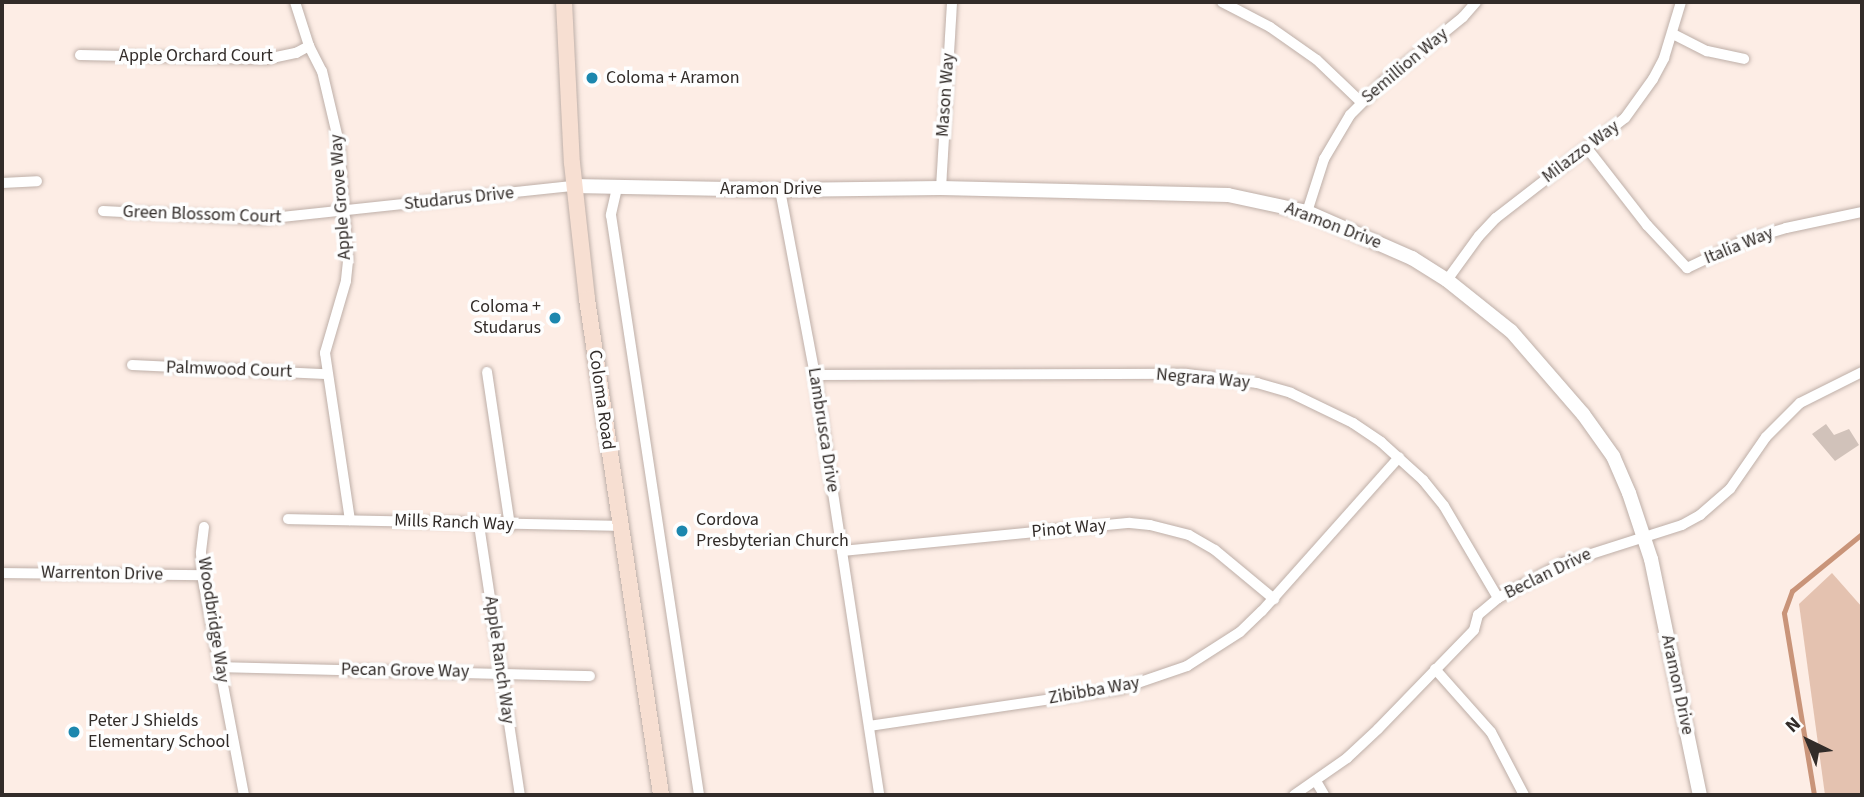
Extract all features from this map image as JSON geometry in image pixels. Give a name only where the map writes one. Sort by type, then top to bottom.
[{"type":"main road","name":"Coloma Road","points":[[564,2],[575,186],[587,299],[661,795]]},
{"type":"street","name":"Apple Grove Way","points":[[295,2],[309,46],[322,71],[333,108],[339,143],[346,281],[326,341],[326,374],[350,520]]},
{"type":"street","name":"Mason Way","points":[[941,188],[952,2]]},
{"type":"street","points":[[1222,2],[1270,27],[1317,60],[1362,102]]},
{"type":"street","name":"Semillion Way","points":[[1307,212],[1324,159],[1362,102],[1463,17],[1476,2]]},
{"type":"street","name":"Milazzo Way","points":[[1447,280],[1471,245],[1496,218],[1626,118],[1640,100],[1664,58],[1681,2]]},
{"type":"street","points":[[1673,34],[1707,51],[1744,59]]},
{"type":"street","name":"Apple Orchard Court","points":[[80,55],[267,59],[287,56],[309,46]]},
{"type":"street","name":"Italia Way","points":[[1587,148],[1647,225],[1687,268],[1746,240],[1862,212]]},
{"type":"street","points":[[2,183],[37,181]]},
{"type":"street","name":"Aramon Drive","points":[[575,186],[780,190],[941,188],[1196,193],[1251,199],[1307,212],[1382,243],[1447,280],[1511,331],[1583,414],[1613,456],[1644,538],[1700,795]]},
{"type":"street","name":"Studarus Drive","points":[[344,211],[575,186]]},
{"type":"street","points":[[617,188],[611,215],[699,795]]},
{"type":"street","name":"Lambrusca Drive","points":[[780,190],[815,374],[879,795]]},
{"type":"street","name":"Green Blossom Court","points":[[103,211],[263,219],[344,211]]},
{"type":"street","name":"Palmwood Court","points":[[132,365],[326,374]]},
{"type":"street","points":[[487,372],[510,526]]},
{"type":"street","name":"Beclan Drive","points":[[1294,795],[1316,781],[1378,729],[1474,630],[1478,615],[1498,598],[1563,564],[1682,525],[1700,514],[1730,489],[1766,437],[1800,403],[1862,372]]},
{"type":"street","name":"Negrara Way","points":[[815,374],[1186,374],[1257,383],[1324,407],[1353,423],[1399,457],[1444,506],[1498,598]]},
{"type":"street","name":"Zibibba Way","points":[[869,726],[1120,689],[1187,666],[1240,632],[1274,599],[1399,457]]},
{"type":"street","name":"Mills Ranch Way","points":[[288,519],[510,526],[620,526]]},
{"type":"street","name":"Pinot Way","points":[[842,551],[1130,523],[1150,524],[1189,535],[1215,550],[1274,599]]},
{"type":"street","name":"Apple Ranch Way","points":[[479,525],[520,795]]},
{"type":"street","name":"Woodbridge Way","points":[[204,527],[202,575],[244,795]]},
{"type":"street","name":"Warrenton Drive","points":[[2,573],[202,575]]},
{"type":"street","name":"Pecan Grove Way","points":[[220,667],[590,676]]},
{"type":"street","points":[[1435,669],[1491,732],[1524,795]]},
{"type":"street","points":[[1316,781],[1324,795]]},
{"type":"shaded area","points":[[1832,573],[1862,607],[1862,795],[1825,795],[1799,604]]},
{"type":"building","points":[[1826,424],[1834,435],[1849,429],[1859,445],[1835,461],[1812,434]]},
{"type":"waterway","points":[[1814,795],[1784,613],[1792,591],[1862,534]]},
{"type":"place","name":"Coloma + Aramon","points":[[592,78]]},
{"type":"place","name":"Coloma + Studarus","points":[[555,318]]},
{"type":"place","name":"Cordova Presbyterian Church","points":[[682,531]]},
{"type":"place","name":"Peter J Shields Elementary School","points":[[74,732]]}]
